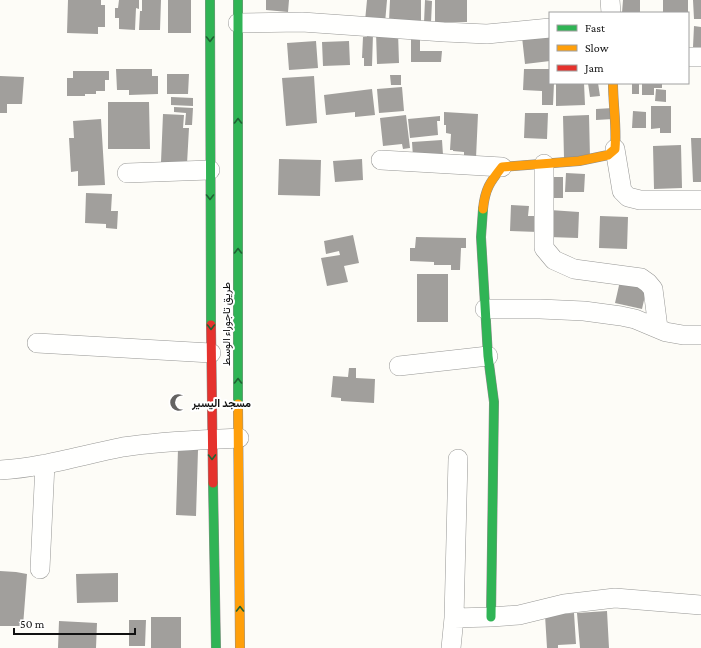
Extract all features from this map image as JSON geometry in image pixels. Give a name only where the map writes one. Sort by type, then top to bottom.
[{"type":"main road","points":[[210,0],[211,353],[216,648]]},
{"type":"main road","name":"طريق تاجوراء الوسط","points":[[238,0],[240,648]]},
{"type":"main road","points":[[491,617],[494,402],[488,356],[481,237],[484,200],[491,181],[502,167],[579,161],[608,155],[615,148],[616,139],[613,84]]},
{"type":"street","points":[[610,0],[611,12]]},
{"type":"street","points":[[238,23],[302,22],[487,34],[549,28]]},
{"type":"street","points":[[689,57],[701,57]]},
{"type":"street","points":[[615,148],[622,191],[628,197],[640,200],[701,200]]},
{"type":"street","points":[[381,160],[502,167]]},
{"type":"street","points":[[544,164],[544,248],[554,260],[574,269],[641,278],[653,289],[658,328]]},
{"type":"street","points":[[127,173],[210,170]]},
{"type":"street","points":[[485,309],[584,311],[635,319],[666,332],[683,335],[701,335]]},
{"type":"street","points":[[36,343],[211,353]]},
{"type":"street","points":[[399,366],[488,356]]},
{"type":"street","points":[[0,470],[10,470],[45,464],[125,447],[170,442],[239,438]]},
{"type":"street","points":[[451,648],[454,618],[458,459]]},
{"type":"street","points":[[40,569],[45,464]]},
{"type":"street","points":[[454,618],[519,615],[564,604],[615,598],[701,605]]},
{"type":"building","points":[[68,0],[101,0],[101,5],[105,5],[105,27],[98,27],[98,34],[67,33]]},
{"type":"building","points":[[119,0],[139,0],[139,9],[136,8],[135,30],[119,29],[119,18],[115,18],[115,8],[118,8]]},
{"type":"building","points":[[142,0],[161,0],[160,30],[139,30]]},
{"type":"building","points":[[168,0],[191,0],[191,33],[168,33]]},
{"type":"building","points":[[266,0],[289,0],[288,12],[266,10]]},
{"type":"building","points":[[367,0],[387,0],[385,23],[365,21]]},
{"type":"building","points":[[390,0],[421,0],[421,22],[389,21]]},
{"type":"building","points":[[425,0],[432,1],[431,23],[424,23]]},
{"type":"building","points":[[435,0],[467,0],[467,22],[435,22]]},
{"type":"building","points":[[623,0],[640,0],[640,12],[622,12]]},
{"type":"building","points":[[663,0],[688,0],[688,12],[663,12]]},
{"type":"building","points":[[693,0],[701,0],[701,19],[694,19]]},
{"type":"building","points":[[694,26],[701,27],[701,47],[693,47]]},
{"type":"building","points":[[376,32],[398,32],[399,63],[377,64]]},
{"type":"building","points":[[549,33],[549,61],[525,64],[522,37]]},
{"type":"building","points":[[367,34],[373,34],[372,66],[364,66],[364,58],[362,58],[363,37],[367,37]]},
{"type":"building","points":[[411,38],[420,38],[420,51],[442,51],[441,62],[411,62]]},
{"type":"building","points":[[316,41],[318,68],[289,70],[287,43]]},
{"type":"building","points":[[349,41],[350,65],[323,66],[322,42]]},
{"type":"building","points":[[116,69],[152,69],[152,76],[158,76],[158,94],[129,95],[129,90],[117,90]]},
{"type":"building","points":[[524,69],[549,69],[549,84],[554,84],[553,105],[542,105],[542,91],[523,90]]},
{"type":"building","points":[[73,71],[109,71],[109,80],[105,80],[105,91],[96,91],[96,94],[85,94],[85,96],[67,96],[67,78],[73,78]]},
{"type":"building","points":[[167,74],[189,74],[188,94],[167,94]]},
{"type":"building","points":[[390,75],[401,75],[401,85],[391,85]]},
{"type":"building","points":[[0,76],[24,77],[22,104],[7,104],[7,113],[0,113]]},
{"type":"building","points":[[314,76],[317,123],[286,126],[282,78]]},
{"type":"building","points":[[556,84],[584,84],[585,105],[556,106]]},
{"type":"building","points":[[588,84],[598,84],[600,96],[590,97]]},
{"type":"building","points":[[632,84],[639,84],[639,94],[632,94]]},
{"type":"building","points":[[642,84],[662,84],[662,88],[654,88],[654,95],[642,95]]},
{"type":"building","points":[[402,87],[404,111],[379,113],[377,89]]},
{"type":"building","points":[[372,89],[375,115],[355,117],[355,112],[326,115],[324,95]]},
{"type":"building","points":[[656,89],[666,90],[666,102],[655,101]]},
{"type":"building","points":[[171,97],[193,98],[193,106],[171,105]]},
{"type":"building","points":[[108,102],[149,102],[150,149],[108,149]]},
{"type":"building","points":[[651,106],[671,106],[671,133],[660,133],[660,128],[651,129]]},
{"type":"building","points":[[174,107],[193,108],[192,125],[185,125],[186,113],[174,112]]},
{"type":"building","points":[[613,108],[613,119],[596,120],[596,109]]},
{"type":"building","points":[[633,111],[646,112],[646,128],[632,128]]},
{"type":"building","points":[[444,112],[478,114],[476,158],[464,157],[464,152],[450,150],[451,134],[446,133],[446,125],[444,125]]},
{"type":"building","points":[[525,113],[548,113],[547,139],[524,138]]},
{"type":"building","points":[[163,114],[184,115],[183,128],[189,128],[187,164],[161,162]]},
{"type":"building","points":[[406,115],[410,148],[403,149],[402,144],[383,146],[380,118]]},
{"type":"building","points":[[589,115],[590,158],[564,158],[563,116]]},
{"type":"building","points":[[440,116],[440,121],[437,121],[438,135],[410,138],[408,119]]},
{"type":"building","points":[[101,119],[105,185],[78,186],[78,171],[71,172],[69,138],[74,138],[73,121]]},
{"type":"building","points":[[691,138],[701,138],[701,182],[693,182]]},
{"type":"building","points":[[442,140],[443,155],[413,157],[412,142]]},
{"type":"building","points":[[681,145],[682,188],[654,189],[653,146]]},
{"type":"building","points":[[279,159],[321,160],[320,196],[278,195]]},
{"type":"building","points":[[362,159],[363,180],[335,182],[333,161]]},
{"type":"building","points":[[566,173],[585,174],[584,192],[565,192]]},
{"type":"building","points":[[553,177],[563,177],[563,198],[553,198]]},
{"type":"building","points":[[86,193],[112,194],[111,211],[118,211],[117,229],[106,228],[106,224],[85,223]]},
{"type":"building","points":[[511,205],[529,206],[528,216],[538,216],[538,232],[510,231]]},
{"type":"building","points":[[550,210],[579,212],[578,238],[549,237]]},
{"type":"building","points":[[600,216],[628,217],[627,249],[599,248]]},
{"type":"building","points":[[353,235],[359,263],[344,266],[348,282],[327,286],[321,258],[340,255],[339,251],[326,254],[324,241]]},
{"type":"building","points":[[416,237],[466,238],[466,248],[461,248],[460,270],[451,270],[451,265],[434,265],[434,262],[410,261],[410,248],[415,248]]},
{"type":"building","points":[[417,274],[448,274],[448,322],[417,322]]},
{"type":"building","points":[[620,281],[647,287],[642,309],[615,303]]},
{"type":"building","points":[[349,368],[356,368],[356,378],[375,379],[374,403],[341,401],[341,398],[331,397],[333,376],[348,377]]},
{"type":"building","points":[[178,449],[198,450],[196,516],[176,515]]},
{"type":"building","points":[[0,571],[27,574],[23,626],[0,626]]},
{"type":"building","points":[[118,573],[118,602],[77,603],[76,574]]},
{"type":"building","points":[[607,611],[609,648],[580,648],[577,613]]},
{"type":"building","points":[[574,613],[576,644],[558,645],[558,648],[547,648],[545,615]]},
{"type":"building","points":[[151,617],[181,617],[181,648],[151,648]]},
{"type":"building","points":[[129,620],[146,620],[145,646],[129,646]]},
{"type":"building","points":[[59,621],[97,623],[96,648],[58,648]]},
{"type":"traffic: fast","points":[[210,0],[211,325]]},
{"type":"traffic: fast","points":[[238,0],[238,404]]},
{"type":"traffic: fast","points":[[483,209],[481,237],[488,356],[494,402],[491,617]]},
{"type":"traffic: fast","points":[[213,483],[216,648]]},
{"type":"traffic: slow","points":[[483,209],[485,196],[489,186],[502,167],[579,161],[608,155],[615,149],[616,132],[613,84]]},
{"type":"traffic: slow","points":[[238,404],[240,648]]},
{"type":"traffic: jam","points":[[211,325],[213,483]]},
{"type":"place","name":"مسجد اليسير","points":[[179,403]]}]
